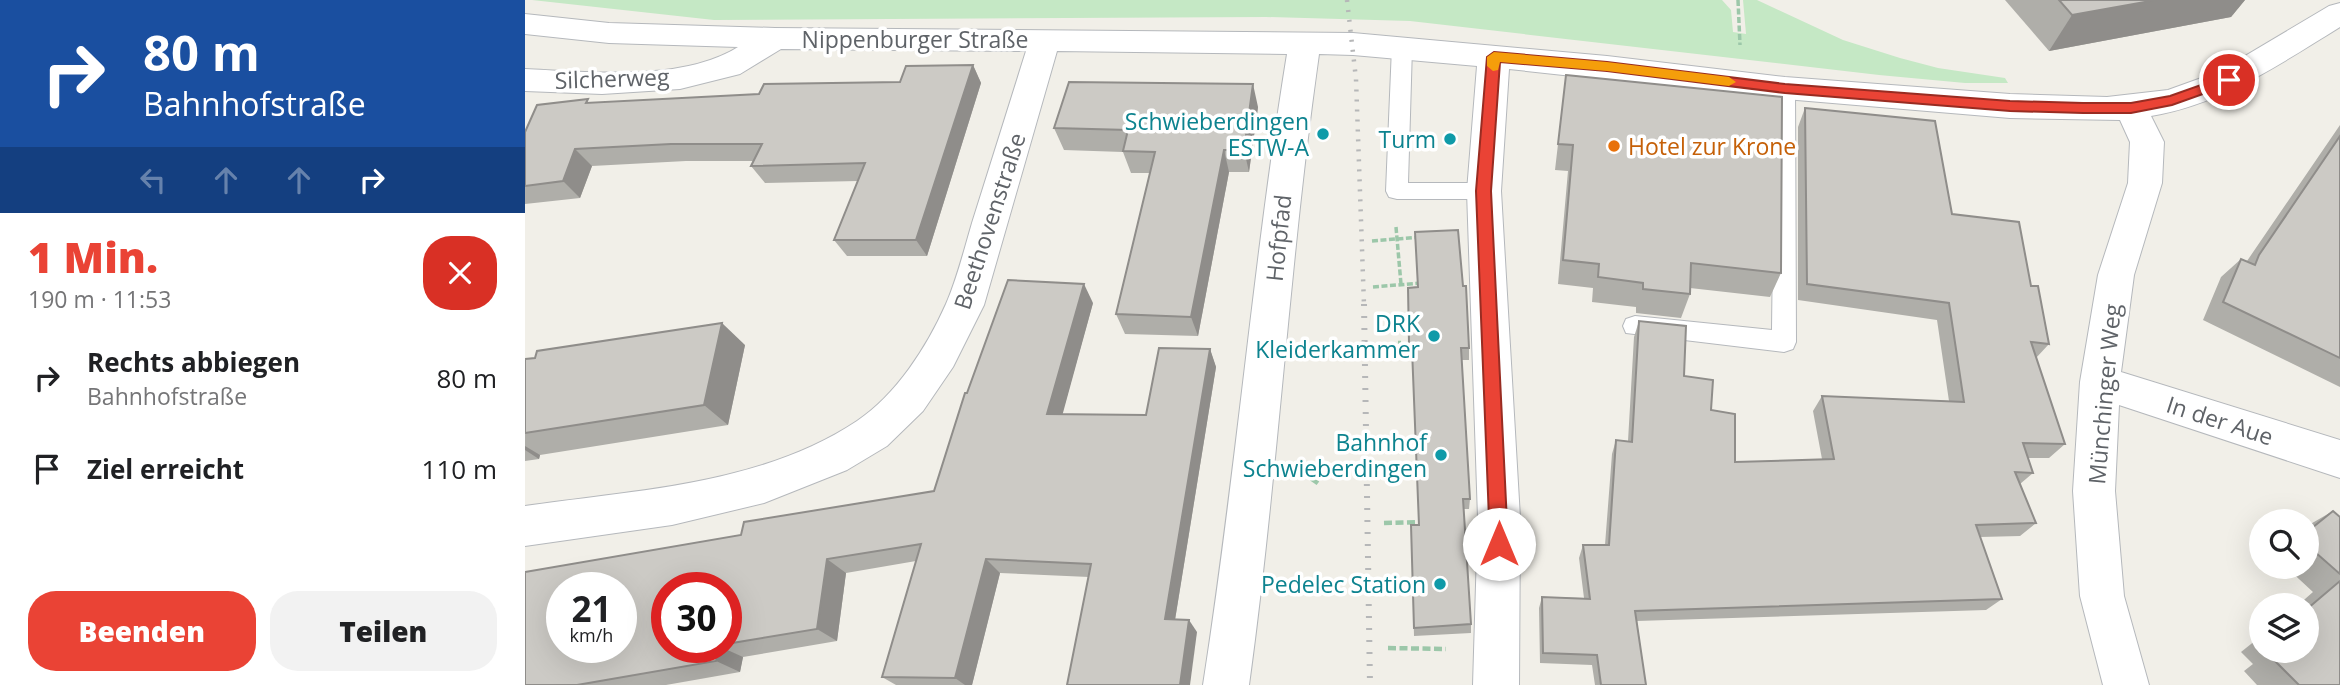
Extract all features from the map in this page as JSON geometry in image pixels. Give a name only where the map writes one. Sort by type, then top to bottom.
[{"type":"street","name":"Nippenburger Straße","points":[[525,24],[609,33],[775,38],[1305,42],[1402,47],[1607,66],[1785,88],[2010,106],[2131,108],[2172,101],[2229,80],[2340,13]]},
{"type":"street","name":"Silcherweg","points":[[525,80],[635,82],[670,78],[730,65],[775,38]]},
{"type":"street","name":"Beethovenstraße","points":[[525,526],[672,505],[764,484],[832,457],[873,433],[909,399],[939,355],[965,306],[1045,40]]},
{"type":"street","name":"Hofpfad","points":[[1226,685],[1260,409],[1287,151],[1305,42]]},
{"type":"street","points":[[1494,57],[1484,191],[1499,518],[1496,667]]},
{"type":"street","name":"Münchinger Weg","points":[[2126,685],[2102,596],[2094,491],[2100,382],[2116,275],[2145,183],[2147,142],[2131,108]]},
{"type":"street","name":"In der Aue","points":[[2100,382],[2340,459]]},
{"type":"lane","points":[[1402,47],[1397,191],[1484,191]]},
{"type":"lane","points":[[1635,326],[1784,342],[1785,88]]},
{"type":"path","points":[[1372,241],[1487,233]]},
{"type":"path","points":[[1395,239],[1401,284]]},
{"type":"path","points":[[1373,287],[1426,283],[1425,277]]},
{"type":"path","points":[[1384,523],[1499,518]]},
{"type":"path","points":[[1388,648],[1496,667]]},
{"type":"green space","points":[[532,0],[1722,0],[1731,10],[1733,32],[1746,34],[1743,0],[1757,0],[1843,40],[1938,68],[2005,78],[2008,83],[1965,83],[1879,75],[1410,21],[1266,17],[714,20]]},
{"type":"building","points":[[2059,0],[2156,0],[2072,15]]},
{"type":"building","points":[[973,65],[916,240],[834,240],[865,163],[751,166],[762,144],[671,144],[575,149],[563,181],[525,186],[525,132],[537,105],[588,99],[586,103],[759,94],[764,84],[900,82],[906,66]]},
{"type":"building","points":[[1566,75],[1782,97],[1781,273],[1691,263],[1690,294],[1643,289],[1643,283],[1598,277],[1599,264],[1563,260],[1573,145],[1558,144]]},
{"type":"building","points":[[1069,82],[1253,84],[1244,150],[1224,150],[1191,317],[1116,314],[1155,152],[1123,151],[1128,130],[1054,128]]},
{"type":"building","points":[[1805,108],[1935,121],[1952,214],[2019,222],[2031,286],[2038,286],[2049,344],[2031,342],[2065,444],[2023,443],[2033,473],[2015,472],[2036,523],[1976,525],[2002,599],[1635,611],[1646,685],[1601,685],[1597,655],[1543,653],[1542,597],[1590,599],[1583,545],[1609,545],[1616,440],[1632,442],[1639,321],[1686,326],[1684,376],[1713,380],[1711,410],[1735,414],[1735,462],[1834,459],[1822,396],[1964,402],[1949,303],[1807,284]]},
{"type":"building","points":[[2340,136],[2340,358],[2223,302],[2241,259],[2255,265],[2259,255]]},
{"type":"building","points":[[1458,230],[1463,286],[1466,286],[1469,348],[1461,348],[1470,499],[1463,499],[1471,624],[1414,628],[1411,525],[1419,525],[1408,288],[1418,287],[1415,232]]},
{"type":"building","points":[[1008,280],[1084,284],[1047,414],[1146,415],[1159,348],[1210,349],[1165,619],[1189,620],[1180,685],[1067,685],[1091,564],[986,559],[955,678],[882,677],[921,544],[827,559],[817,629],[742,641],[742,572],[651,572],[651,663],[704,663],[577,685],[525,685],[525,572],[741,535],[744,522],[934,491],[965,393]]},
{"type":"building","points":[[722,323],[704,405],[525,433],[525,359],[535,358],[537,351]]},
{"type":"building","points":[[2333,511],[2340,517],[2340,574],[2319,556],[2319,522]]},
{"type":"building","points":[[2340,581],[2340,685],[2299,685],[2277,663],[2319,663],[2319,599]]},
{"type":"railway","points":[[1347,0],[1356,79],[1364,305]]},
{"type":"railway","points":[[1364,304],[1370,685]]},
{"type":"slow traffic","points":[[1493,66],[1494,57],[1607,66],[1729,82]]},
{"type":"place","name":"Schwieberdingen ESTW-A","points":[[1323,134]]},
{"type":"place","name":"Turm","points":[[1450,139]]},
{"type":"place","name":"Hotel zur Krone","points":[[1614,146]]},
{"type":"place","name":"DRK Kleiderkammer","points":[[1434,336]]},
{"type":"place","name":"Bahnhof Schwieberdingen","points":[[1441,455]]},
{"type":"place","name":"Pedelec Station","points":[[1440,584]]},
{"type":"route","points":[[1499,544],[1484,191],[1494,57],[1607,66],[1785,88],[2010,106],[2131,108],[2172,101],[2229,80]]}]
